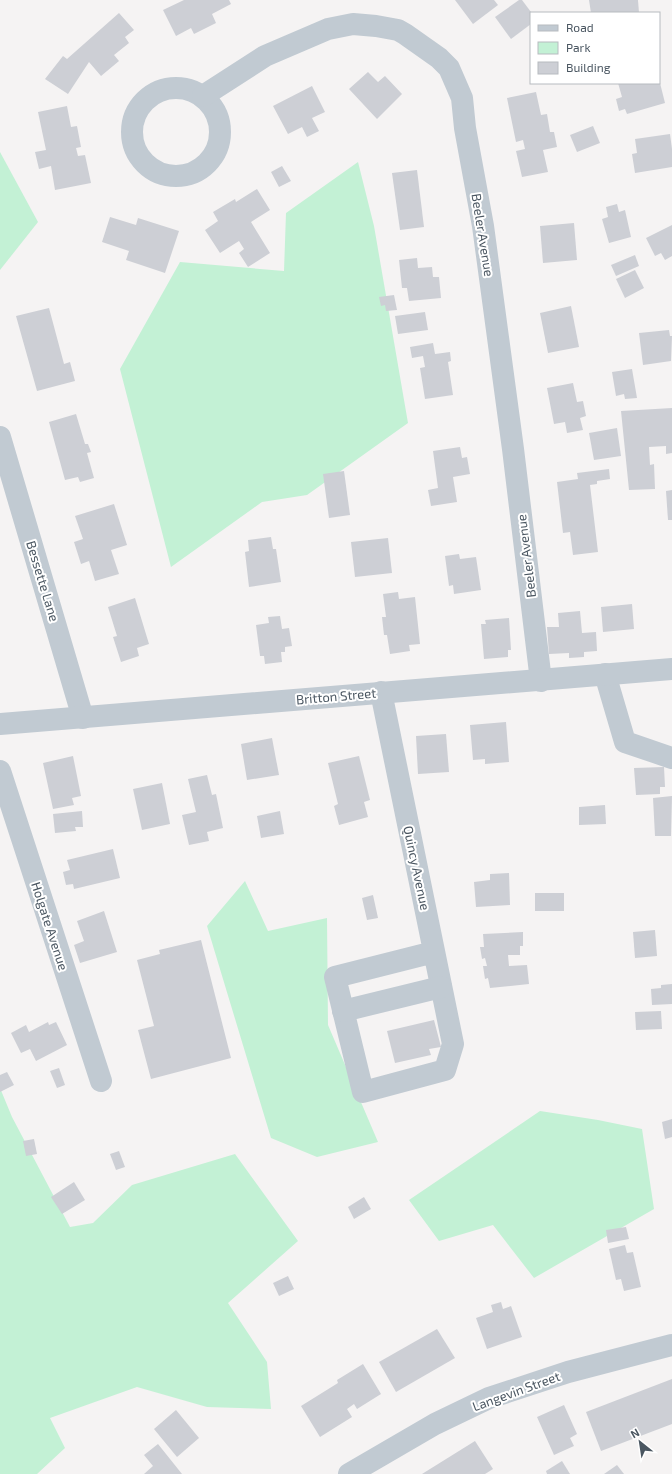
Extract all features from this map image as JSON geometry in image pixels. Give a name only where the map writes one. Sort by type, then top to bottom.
[{"type":"street","name":"Beeler Avenue","points":[[203,96],[265,56],[328,29],[352,24],[398,30],[439,58],[449,68],[462,98],[466,132],[483,226],[513,449],[541,681]]},
{"type":"street","points":[[176,87],[190,90],[203,96],[213,107],[219,121],[220,137],[216,151],[207,164],[195,172],[180,177],[165,176],[151,170],[140,160],[134,148],[131,134],[132,120],[139,106],[149,96],[161,90],[176,87]]},
{"type":"street","name":"Bessette Lane","points":[[1,442],[83,718]]},
{"type":"street","name":"Britton Street","points":[[0,724],[380,692],[541,681],[672,669]]},
{"type":"street","points":[[605,674],[625,742],[672,758]]},
{"type":"street","name":"Quincy Avenue","points":[[343,1011],[363,1092],[445,1070],[453,1044],[380,692]]},
{"type":"street","name":"Holgate Avenue","points":[[0,771],[101,1081]]},
{"type":"street","points":[[434,952],[335,977],[343,1011],[442,987]]},
{"type":"street","name":"Langevin Street","points":[[349,1474],[435,1424],[489,1398],[568,1372],[672,1344]]},
{"type":"green space","points":[[0,152],[38,222],[0,270]]},
{"type":"green space","points":[[358,162],[374,226],[408,423],[307,495],[262,502],[171,567],[120,369],[180,262],[284,271],[286,213]]},
{"type":"green space","points":[[245,881],[268,931],[327,918],[328,1025],[378,1142],[317,1157],[271,1138],[207,926]]},
{"type":"green space","points":[[0,1088],[12,1117],[70,1227],[93,1223],[132,1185],[235,1154],[298,1241],[228,1303],[267,1362],[271,1409],[207,1407],[137,1387],[50,1418],[65,1448],[37,1474],[0,1474]]},
{"type":"green space","points":[[540,1111],[598,1120],[642,1129],[654,1209],[534,1278],[493,1225],[439,1241],[409,1200]]},
{"type":"building","points":[[184,0],[229,0],[231,4],[212,14],[216,23],[194,34],[191,28],[176,36],[163,10]]},
{"type":"building","points":[[455,0],[494,0],[498,5],[473,24]]},
{"type":"building","points":[[519,0],[522,0],[531,12],[530,25],[511,39],[495,17]]},
{"type":"building","points":[[589,0],[638,0],[639,12],[591,12]]},
{"type":"building","points":[[119,13],[134,30],[125,37],[129,43],[114,55],[119,61],[101,76],[89,62],[68,94],[45,79],[63,56],[67,59]]},
{"type":"building","points":[[368,72],[378,82],[385,76],[402,94],[377,119],[349,89]]},
{"type":"building","points":[[660,83],[665,103],[627,114],[625,109],[619,111],[616,99],[622,97],[618,84]]},
{"type":"building","points":[[312,86],[325,112],[312,118],[319,131],[307,137],[302,127],[288,134],[273,106]]},
{"type":"building","points":[[536,92],[541,115],[547,114],[550,132],[554,132],[557,147],[543,150],[548,172],[522,177],[516,151],[525,149],[523,140],[516,142],[507,98]]},
{"type":"building","points":[[67,106],[71,127],[77,126],[81,147],[76,148],[78,156],[85,155],[91,183],[55,190],[51,166],[39,169],[35,152],[46,150],[38,112]]},
{"type":"building","points":[[593,126],[600,143],[577,152],[570,135]]},
{"type":"building","points":[[670,134],[672,167],[635,173],[632,154],[637,153],[635,139]]},
{"type":"building","points":[[282,166],[291,181],[279,187],[271,172]]},
{"type":"building","points":[[417,170],[424,227],[400,230],[392,173]]},
{"type":"building","points":[[257,189],[270,210],[251,222],[270,253],[248,267],[239,253],[244,249],[239,241],[220,253],[205,230],[218,221],[213,212],[235,199],[236,202]]},
{"type":"building","points":[[617,204],[619,212],[625,210],[631,237],[609,243],[602,219],[608,217],[606,207]]},
{"type":"building","points":[[110,217],[136,225],[138,218],[179,231],[165,273],[126,260],[129,251],[102,242]]},
{"type":"building","points":[[574,223],[577,260],[543,263],[540,226]]},
{"type":"building","points":[[672,225],[672,256],[665,260],[661,253],[655,256],[646,238]]},
{"type":"building","points":[[635,255],[639,266],[616,276],[611,265]]},
{"type":"building","points":[[417,258],[418,268],[432,267],[433,277],[439,277],[441,298],[409,301],[407,288],[402,288],[399,260]]},
{"type":"building","points":[[635,270],[644,288],[625,298],[616,279]]},
{"type":"building","points":[[394,295],[397,310],[386,311],[385,305],[381,306],[379,297]]},
{"type":"building","points":[[571,306],[579,347],[548,353],[540,313]]},
{"type":"building","points":[[49,308],[64,364],[70,362],[75,381],[37,391],[16,316]]},
{"type":"building","points":[[425,312],[428,330],[398,334],[395,316]]},
{"type":"building","points":[[669,330],[670,336],[672,336],[671,361],[643,365],[639,333]]},
{"type":"building","points":[[433,343],[435,354],[450,352],[451,361],[448,362],[453,395],[425,399],[420,368],[425,367],[423,356],[412,358],[410,347]]},
{"type":"building","points":[[632,369],[637,398],[625,399],[624,394],[616,396],[612,372]]},
{"type":"building","points":[[573,383],[577,402],[583,401],[586,416],[580,418],[583,430],[567,433],[565,422],[554,424],[547,388]]},
{"type":"building","points":[[672,408],[672,453],[666,454],[666,446],[649,447],[650,465],[654,464],[655,489],[629,490],[621,411]]},
{"type":"building","points":[[76,414],[85,444],[88,444],[91,452],[87,453],[94,478],[80,482],[78,477],[65,480],[49,422]]},
{"type":"building","points":[[617,428],[621,456],[594,460],[589,433]]},
{"type":"building","points":[[460,447],[462,458],[467,457],[470,474],[453,477],[457,502],[431,506],[428,490],[438,488],[433,451]]},
{"type":"building","points":[[609,469],[610,479],[597,481],[597,484],[590,485],[598,552],[573,555],[570,532],[563,533],[557,482],[578,479],[577,473]]},
{"type":"building","points":[[344,471],[350,515],[329,518],[323,474]]},
{"type":"building","points":[[672,490],[672,520],[668,520],[666,491]]},
{"type":"building","points":[[114,504],[127,545],[111,550],[119,574],[95,581],[89,561],[81,564],[74,542],[83,539],[75,516]]},
{"type":"building","points":[[271,537],[273,549],[276,549],[281,582],[249,587],[245,552],[249,551],[248,540]]},
{"type":"building","points":[[388,538],[392,573],[355,577],[351,542]]},
{"type":"building","points":[[459,554],[460,559],[476,557],[481,590],[454,594],[453,585],[449,586],[445,556]]},
{"type":"building","points":[[398,592],[399,599],[415,597],[420,644],[409,645],[410,651],[390,654],[387,635],[384,635],[382,617],[386,617],[383,594]]},
{"type":"building","points":[[135,598],[149,644],[137,648],[139,656],[121,662],[113,637],[117,636],[108,607]]},
{"type":"building","points":[[632,604],[634,629],[603,632],[601,607]]},
{"type":"building","points":[[580,611],[582,633],[596,632],[597,651],[584,652],[584,657],[569,658],[569,653],[549,654],[547,627],[559,627],[558,613]]},
{"type":"building","points":[[280,616],[282,629],[289,628],[292,646],[285,647],[285,652],[281,652],[282,662],[265,664],[264,656],[260,656],[256,625],[269,623],[268,617]]},
{"type":"building","points":[[509,618],[511,650],[508,650],[508,657],[484,659],[481,624],[486,624],[485,620]]},
{"type":"building","points":[[506,722],[509,762],[485,764],[485,759],[473,760],[470,725]]},
{"type":"building","points":[[446,734],[449,772],[418,774],[416,736]]},
{"type":"building","points":[[272,738],[279,775],[247,780],[241,744]]},
{"type":"building","points":[[73,756],[81,796],[72,798],[74,805],[53,809],[43,763]]},
{"type":"building","points":[[359,756],[370,800],[364,802],[368,817],[339,825],[334,806],[338,804],[328,763]]},
{"type":"building","points":[[664,767],[665,787],[660,787],[660,794],[636,795],[634,768]]},
{"type":"building","points":[[207,775],[212,795],[216,794],[223,828],[207,832],[209,841],[189,845],[182,815],[196,812],[188,779]]},
{"type":"building","points":[[162,783],[170,824],[142,830],[133,789]]},
{"type":"building","points":[[672,796],[671,836],[655,836],[653,798]]},
{"type":"building","points":[[605,805],[606,824],[579,825],[579,807]]},
{"type":"building","points":[[82,811],[83,827],[75,827],[76,831],[55,833],[53,814]]},
{"type":"building","points":[[280,811],[284,834],[261,838],[257,816]]},
{"type":"building","points":[[113,849],[120,878],[74,889],[73,884],[66,885],[63,872],[70,870],[67,860]]},
{"type":"building","points":[[509,873],[510,905],[476,907],[474,882],[490,880],[490,874]]},
{"type":"building","points":[[535,893],[564,893],[564,911],[535,911]]},
{"type":"building","points":[[373,895],[378,918],[367,920],[362,898]]},
{"type":"building","points":[[104,911],[117,952],[80,963],[74,945],[84,941],[77,921]]},
{"type":"building","points":[[655,930],[657,956],[635,958],[633,932]]},
{"type":"building","points":[[523,932],[523,946],[520,946],[520,955],[508,955],[509,966],[527,965],[529,984],[490,988],[488,978],[485,979],[483,966],[487,966],[485,958],[482,959],[480,947],[484,947],[483,934]]},
{"type":"building","points":[[201,940],[231,1058],[151,1079],[138,1030],[154,1026],[137,960],[160,954],[159,950]]},
{"type":"building","points":[[672,984],[672,1004],[652,1005],[651,989],[661,988],[661,985]]},
{"type":"building","points":[[661,1011],[662,1029],[636,1030],[635,1012]]},
{"type":"building","points":[[434,1020],[441,1047],[429,1049],[431,1055],[395,1063],[387,1031]]},
{"type":"building","points":[[48,1022],[49,1025],[56,1022],[67,1045],[36,1061],[30,1049],[21,1053],[11,1033],[26,1025],[29,1032]]},
{"type":"building","points":[[59,1068],[65,1085],[57,1088],[50,1071]]},
{"type":"building","points":[[7,1072],[14,1085],[0,1092],[0,1075]]},
{"type":"building","points":[[672,1119],[672,1137],[665,1139],[662,1122]]},
{"type":"building","points":[[34,1139],[37,1154],[26,1156],[23,1141]]},
{"type":"building","points":[[119,1151],[125,1167],[116,1170],[110,1154]]},
{"type":"building","points":[[74,1182],[85,1200],[62,1214],[51,1197]]},
{"type":"building","points":[[364,1197],[371,1209],[354,1219],[348,1207]]},
{"type":"building","points":[[626,1227],[629,1239],[608,1243],[606,1230]]},
{"type":"building","points":[[625,1245],[627,1253],[633,1252],[641,1287],[624,1291],[621,1279],[616,1280],[609,1249]]},
{"type":"building","points":[[288,1276],[294,1289],[279,1296],[273,1283]]},
{"type":"building","points":[[501,1302],[503,1309],[511,1306],[522,1337],[487,1349],[476,1318],[493,1312],[491,1305]]},
{"type":"building","points":[[437,1329],[455,1358],[396,1392],[379,1362]]},
{"type":"building","points":[[363,1364],[381,1394],[357,1409],[354,1404],[347,1409],[352,1417],[320,1437],[301,1406],[338,1383],[337,1380]]},
{"type":"building","points":[[672,1379],[672,1424],[601,1451],[586,1412]]},
{"type":"building","points":[[564,1405],[577,1434],[570,1438],[574,1446],[554,1455],[537,1417]]},
{"type":"building","points":[[176,1410],[199,1438],[177,1457],[154,1429]]},
{"type":"building","points":[[475,1441],[493,1469],[485,1474],[422,1474]]},
{"type":"building","points":[[158,1444],[182,1474],[144,1474],[153,1466],[144,1455]]},
{"type":"building","points":[[562,1461],[570,1474],[547,1474],[546,1471]]},
{"type":"building","points":[[617,1465],[624,1474],[604,1474]]}]
